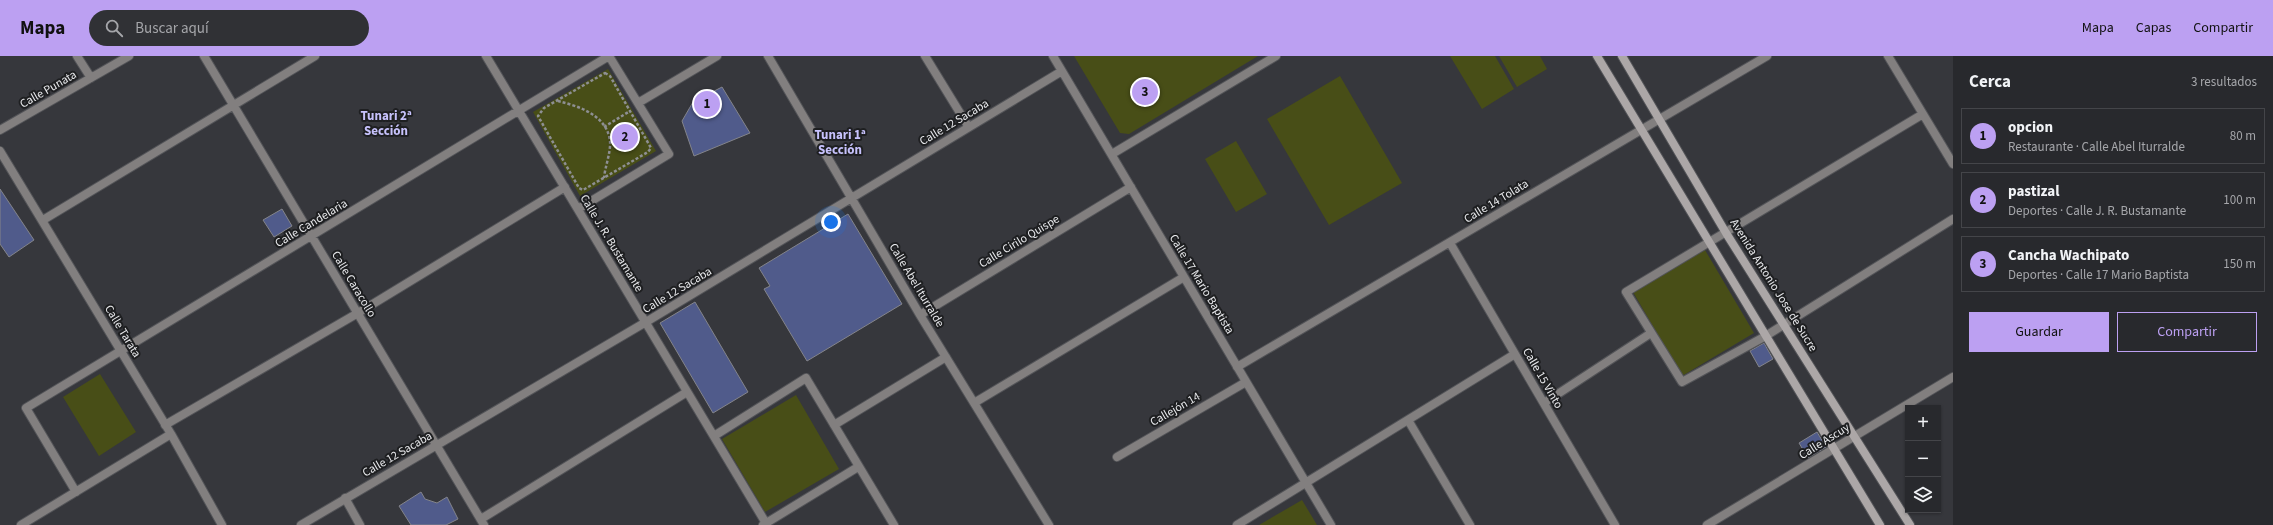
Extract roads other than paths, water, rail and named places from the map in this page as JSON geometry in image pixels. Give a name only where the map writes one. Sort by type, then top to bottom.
[{"type":"main road","points":[[1597,56],[1880,525]]},
{"type":"main road","name":"Avenida Antonio Jose de Sucre","points":[[1622,56],[1726,233],[1855,435],[1910,525]]},
{"type":"street","points":[[77,56],[91,78]]},
{"type":"street","name":"Calle Punata","points":[[0,130],[129,56]]},
{"type":"street","name":"Calle Caracollo","points":[[204,56],[311,237],[358,312],[435,445],[483,522]]},
{"type":"street","points":[[42,220],[315,56]]},
{"type":"street","name":"Calle J. R. Bustamante","points":[[486,56],[714,436],[765,524]]},
{"type":"street","points":[[578,209],[670,154],[609,56]]},
{"type":"street","name":"Calle Candelaria","points":[[76,492],[26,408],[609,56]]},
{"type":"street","points":[[638,103],[717,56]]},
{"type":"street","name":"Calle Abel Iturralde","points":[[768,56],[920,315],[1049,525]]},
{"type":"street","points":[[925,56],[968,126]]},
{"type":"street","name":"Calle 17 Mario Baptista","points":[[1053,56],[1331,525]]},
{"type":"street","points":[[1112,154],[1276,56]]},
{"type":"street","name":"Calle 14 Tolata","points":[[1237,367],[1450,243],[1640,129],[1660,120],[1767,56]]},
{"type":"street","points":[[1888,56],[1952,161]]},
{"type":"street","name":"Calle 12 Sacaba","points":[[301,525],[646,322],[968,126],[1062,71]]},
{"type":"street","points":[[1923,114],[1626,292],[1682,382],[1766,335],[1953,220]]},
{"type":"street","name":"Calle Tarata","points":[[0,151],[171,434],[222,525]]},
{"type":"street","points":[[165,425],[358,312],[565,187]]},
{"type":"street","name":"Calle Cirilo Quispe","points":[[920,315],[1131,188]]},
{"type":"street","name":"Calle 15 Vinto","points":[[1450,243],[1615,525]]},
{"type":"street","points":[[974,403],[1184,276]]},
{"type":"street","points":[[1544,403],[1651,333]]},
{"type":"street","points":[[1237,525],[1515,354]]},
{"type":"street","points":[[834,425],[946,357]]},
{"type":"street","name":"Calle Ascuy","points":[[1707,525],[1834,451],[1855,435],[1953,377]]},
{"type":"street","points":[[714,436],[806,378],[894,525]]},
{"type":"street","name":"Callejón 14","points":[[1117,457],[1246,382]]},
{"type":"street","points":[[483,522],[687,392]]},
{"type":"street","points":[[1408,420],[1470,525]]},
{"type":"street","points":[[21,525],[171,434]]},
{"type":"street","points":[[765,524],[858,467]]},
{"type":"street","points":[[345,498],[360,525]]},
{"type":"place","name":"Cancha Wachipato","points":[[1145,92]]},
{"type":"place","name":"opcion","points":[[707,104]]},
{"type":"place","name":"pastizal","points":[[625,137]]},
{"type":"district","name":"Tunari 2ª Sección","points":[[386,122]]},
{"type":"district","name":"Tunari 1ª Sección","points":[[840,142]]}]
